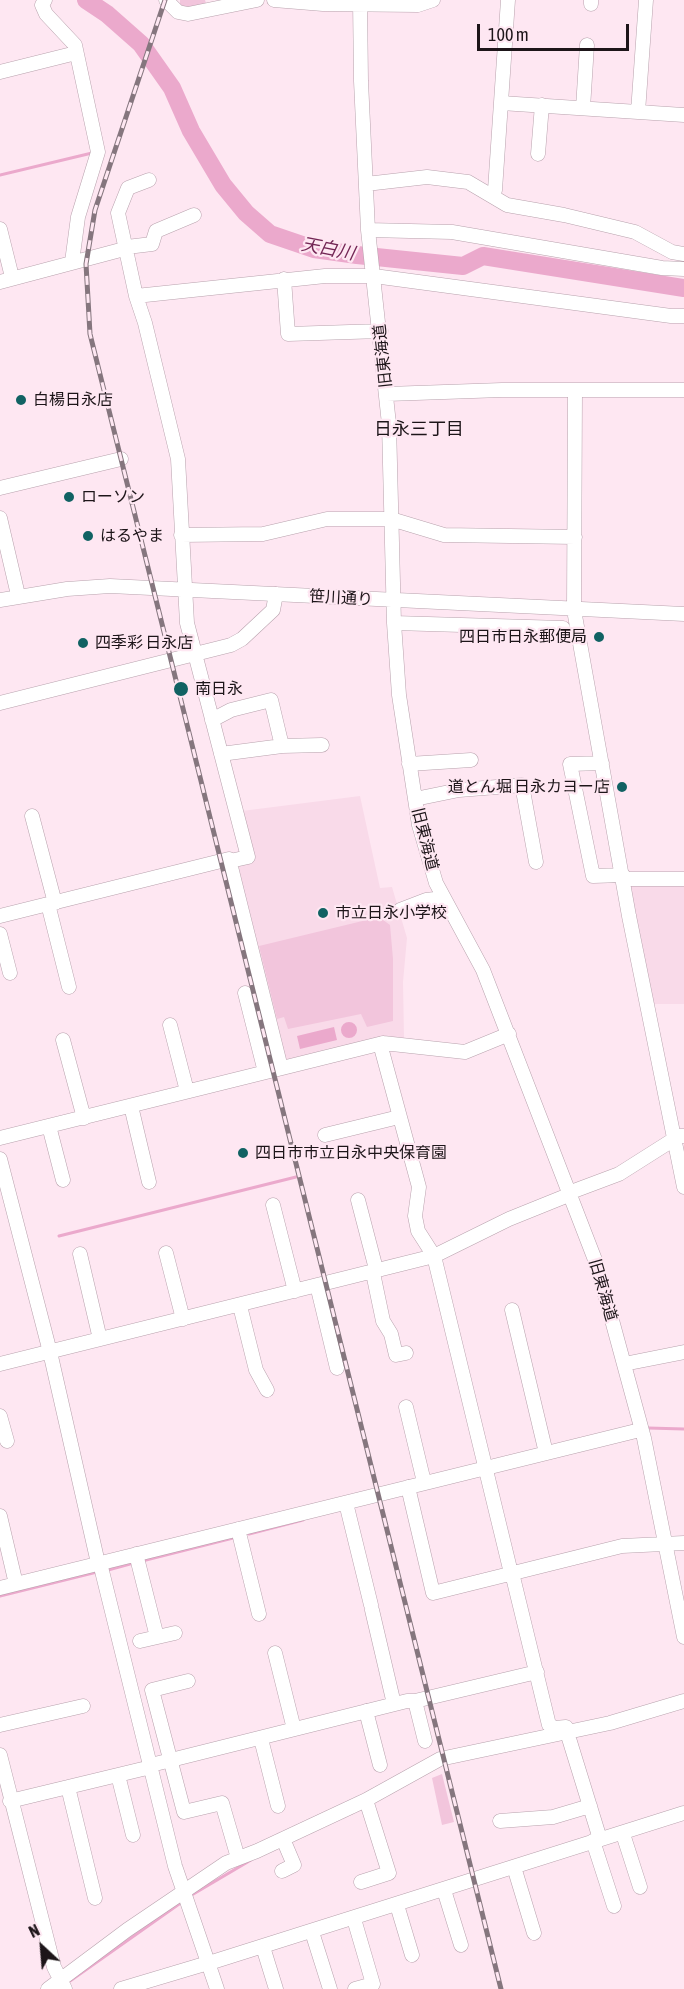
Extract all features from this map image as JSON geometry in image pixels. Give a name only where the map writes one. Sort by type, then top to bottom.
[{"type":"street","points":[[166,0],[178,12],[188,14],[257,0]]},
{"type":"street","points":[[274,0],[418,5],[433,0]]},
{"type":"street","points":[[492,196],[495,190],[508,0]]},
{"type":"street","points":[[638,112],[646,0]]},
{"type":"street","points":[[44,1],[42,4],[46,14],[73,40],[98,152],[78,217],[72,262]]},
{"type":"street","name":"旧東海道","points":[[360,2],[368,232],[387,394],[394,623],[399,694],[415,799],[427,858],[444,898],[483,970],[597,1265],[640,1430],[684,1637]]},
{"type":"street","points":[[583,108],[587,45]]},
{"type":"street","points":[[0,72],[76,53]]},
{"type":"street","points":[[501,103],[684,115]]},
{"type":"street","points":[[538,154],[542,105]]},
{"type":"street","points":[[366,184],[427,177],[476,184],[507,206],[564,214],[634,232],[672,252],[684,254]]},
{"type":"street","points":[[0,916],[220,861],[248,857],[187,623],[183,588],[178,459],[145,323],[136,296],[127,259],[128,248],[118,213],[128,188],[149,180]]},
{"type":"street","points":[[0,229],[6,280],[128,248],[152,244],[156,231],[194,215]]},
{"type":"street","points":[[368,232],[452,232],[662,268],[684,269]]},
{"type":"street","points":[[136,296],[284,279],[373,273],[670,316],[684,316]]},
{"type":"street","points":[[284,279],[288,334],[381,331]]},
{"type":"street","points":[[576,390],[574,610],[623,877],[679,1137],[684,1187]]},
{"type":"street","points":[[387,394],[684,390]]},
{"type":"street","points":[[0,488],[121,459]]},
{"type":"street","points":[[0,518],[18,596]]},
{"type":"street","points":[[181,535],[263,534],[327,519],[392,519],[444,535],[575,537]]},
{"type":"street","name":"笹川通り","points":[[0,600],[110,586],[684,615]]},
{"type":"street","points":[[0,703],[196,655],[242,639],[273,610],[276,594]]},
{"type":"street","points":[[498,606],[500,625]]},
{"type":"street","points":[[514,606],[518,626]]},
{"type":"street","points":[[394,623],[563,628]]},
{"type":"street","points":[[212,720],[231,710],[271,700],[282,746]]},
{"type":"street","points":[[221,754],[282,746],[322,745]]},
{"type":"street","points":[[409,764],[471,760]]},
{"type":"street","points":[[602,763],[570,764],[593,876],[684,879]]},
{"type":"street","points":[[415,799],[459,790],[522,785],[536,862]]},
{"type":"street","points":[[32,816],[69,987]]},
{"type":"street","points":[[230,861],[281,1068]]},
{"type":"street","points":[[400,910],[426,900],[444,898]]},
{"type":"street","points":[[0,934],[10,973]]},
{"type":"street","points":[[245,993],[265,1072]]},
{"type":"street","points":[[170,1025],[187,1091]]},
{"type":"street","points":[[0,1138],[383,1043],[465,1052],[509,1034]]},
{"type":"street","points":[[63,1040],[84,1118]]},
{"type":"street","points":[[383,1043],[382,1052],[419,1187],[415,1216],[418,1231],[434,1256],[550,1727],[571,1726],[570,1731],[590,1806],[596,1840],[614,1906]]},
{"type":"street","points":[[131,1106],[149,1182]]},
{"type":"street","points":[[325,1135],[399,1117]]},
{"type":"street","points":[[50,1126],[63,1180]]},
{"type":"street","points":[[0,1364],[434,1256],[509,1219],[619,1174],[679,1137]]},
{"type":"street","points":[[0,1159],[50,1352],[99,1563],[151,1766],[186,1896],[217,1989]]},
{"type":"street","points":[[358,1200],[383,1320],[391,1334],[396,1355],[406,1353]]},
{"type":"street","points":[[273,1205],[295,1291]]},
{"type":"street","points":[[166,1253],[183,1319]]},
{"type":"street","points":[[80,1254],[100,1339]]},
{"type":"street","points":[[317,1285],[337,1368]]},
{"type":"street","points":[[240,1306],[256,1370],[267,1390]]},
{"type":"street","points":[[512,1310],[546,1453]]},
{"type":"street","points":[[624,1364],[684,1352]]},
{"type":"street","points":[[406,1407],[424,1482]]},
{"type":"street","points":[[0,1416],[7,1441]]},
{"type":"street","points":[[0,1588],[640,1430]]},
{"type":"street","points":[[408,1487],[433,1593],[622,1546],[684,1543]]},
{"type":"street","points":[[346,1503],[394,1704]]},
{"type":"street","points":[[0,1516],[16,1584]]},
{"type":"street","points":[[238,1529],[259,1614]]},
{"type":"street","points":[[136,1554],[157,1636]]},
{"type":"street","points":[[140,1641],[175,1633]]},
{"type":"street","points":[[275,1653],[294,1729]]},
{"type":"street","points":[[10,1801],[394,1704],[537,1672]]},
{"type":"street","points":[[188,1681],[152,1690],[183,1812],[222,1803],[238,1858]]},
{"type":"street","points":[[415,1701],[425,1741]]},
{"type":"street","points":[[0,1755],[58,1985],[238,1858],[284,1843],[367,1803],[440,1760],[610,1723],[684,1701]]},
{"type":"street","points":[[0,1725],[83,1706]]},
{"type":"street","points":[[366,1711],[380,1765]]},
{"type":"street","points":[[261,1738],[278,1806]]},
{"type":"street","points":[[118,1775],[133,1835]]},
{"type":"street","points":[[68,1787],[94,1898]]},
{"type":"street","points":[[361,1882],[389,1873],[367,1803]]},
{"type":"street","points":[[500,1821],[553,1817],[590,1806]]},
{"type":"street","points":[[121,1989],[156,1984],[208,1963],[354,1919],[684,1813]]},
{"type":"street","points":[[623,1834],[640,1887]]},
{"type":"street","points":[[282,1870],[294,1865],[284,1843]]},
{"type":"street","points":[[514,1867],[534,1933]]},
{"type":"street","points":[[444,1890],[461,1945]]},
{"type":"street","points":[[397,1905],[412,1955]]},
{"type":"street","points":[[354,1919],[373,1984],[356,1989]]},
{"type":"street","points":[[312,1932],[330,1989]]},
{"type":"street","points":[[263,1947],[276,1989]]},
{"type":"shaded area","points":[[180,0],[205,0],[207,7],[180,7]]},
{"type":"shaded area","name":"市立日永小学校","points":[[360,796],[380,888],[392,887],[407,938],[403,982],[404,1038],[384,1036],[283,1062],[235,866],[254,860],[242,811]]},
{"type":"shaded area","points":[[628,883],[684,883],[684,1004],[651,1004]]},
{"type":"shaded area","points":[[379,917],[390,925],[393,959],[393,1021],[367,1027],[361,1014],[288,1029],[284,1017],[277,1019],[259,946]]},
{"type":"shaded area","points":[[349,1022],[355,1024],[357,1030],[355,1036],[349,1038],[343,1036],[341,1030],[343,1024]]},
{"type":"shaded area","points":[[334,1027],[337,1040],[300,1049],[297,1036]]},
{"type":"shaded area","points":[[442,1774],[454,1822],[442,1825],[432,1778]]},
{"type":"waterway","name":"天白川","points":[[86,0],[107,14],[141,44],[172,88],[191,131],[223,185],[246,213],[270,234],[314,249],[357,255],[463,266],[483,256],[684,288]]},
{"type":"waterway","points":[[0,175],[92,153]]},
{"type":"waterway","points":[[59,1236],[296,1177]]},
{"type":"waterway","points":[[648,1428],[684,1429]]},
{"type":"waterway","points":[[249,1534],[303,1520]]},
{"type":"waterway","points":[[142,1561],[233,1538]]},
{"type":"waterway","points":[[108,1570],[130,1564]]},
{"type":"waterway","points":[[0,1596],[97,1572]]},
{"type":"waterway","points":[[190,1896],[251,1860]]},
{"type":"waterway","points":[[70,1981],[182,1902]]},
{"type":"railway","points":[[165,0],[95,210],[86,264],[90,334],[501,1989]]},
{"type":"place","name":"白楊日永店","points":[[21,400]]},
{"type":"place","name":"ローソン","points":[[69,497]]},
{"type":"place","name":"はるやま","points":[[88,536]]},
{"type":"place","name":"四日市日永郵便局","points":[[599,637]]},
{"type":"place","name":"四季彩 日永店","points":[[83,643]]},
{"type":"place","name":"南日永","points":[[181,689]]},
{"type":"place","name":"道とん堀 日永カヨー店","points":[[622,787]]},
{"type":"place","name":"市立日永小学校","points":[[323,913]]},
{"type":"place","name":"四日市市立日永中央保育園","points":[[243,1153]]},
{"type":"district","name":"日永三丁目","points":[[419,429]]}]
